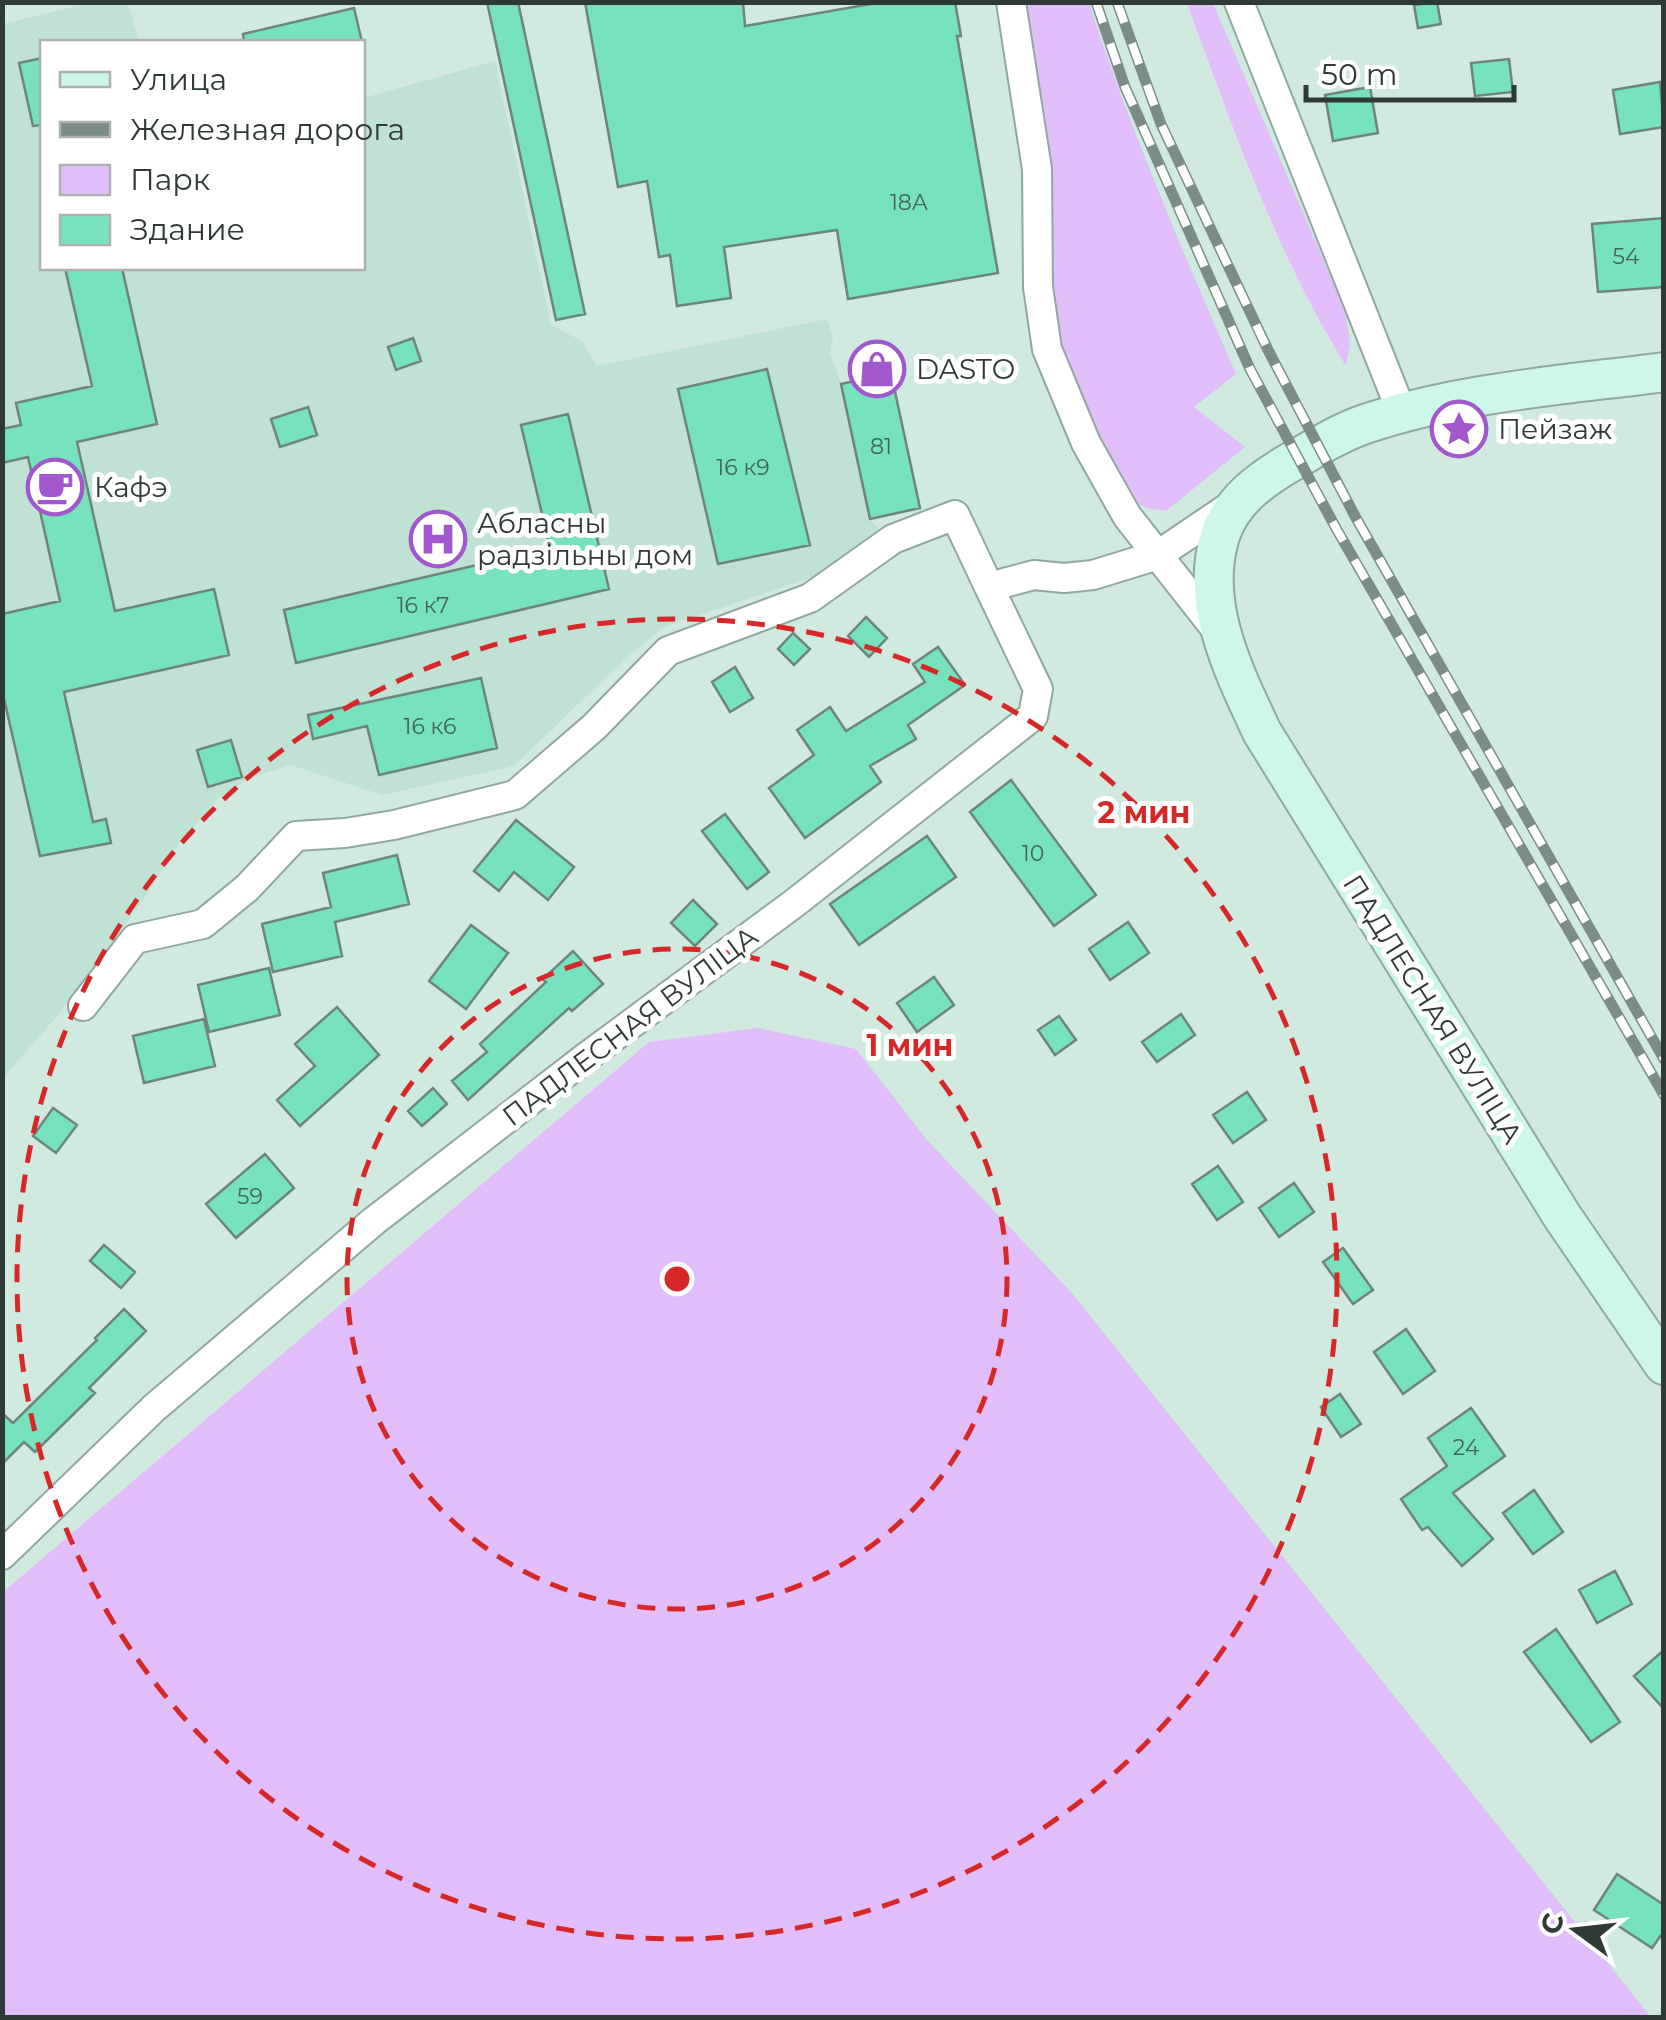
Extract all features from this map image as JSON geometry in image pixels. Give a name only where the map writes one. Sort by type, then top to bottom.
[{"type":"street","points":[[1010,2],[1037,169],[1038,287],[1048,349],[1086,443],[1127,516],[1221,636]]},
{"type":"street","points":[[1239,2],[1402,414]]},
{"type":"street","points":[[990,587],[1034,575],[1093,575],[1158,556],[1278,470],[1337,435],[1402,414],[1468,399],[1664,372]]},
{"type":"street","name":"ПАДЛЕСНАЯ ВУЛІЦА","points":[[1235,503],[1220,536],[1215,568],[1221,636],[1262,732],[1562,1216],[1664,1365]]},
{"type":"street","name":"ПАДЛЕСНАЯ ВУЛІЦА","points":[[2,1555],[154,1408],[374,1221],[584,1058],[792,905],[1033,716],[1038,689],[955,515],[893,540],[810,598],[668,651],[594,727],[515,795],[394,825],[345,834],[296,836],[248,888],[203,924],[135,938],[83,1006]]},
{"type":"shaded area","name":"Абласны радзільны дом","points":[[89,3],[128,3],[138,40],[40,40],[40,270],[365,270],[365,97],[495,61],[551,325],[582,341],[597,366],[827,319],[833,337],[830,352],[841,384],[870,519],[881,531],[837,569],[664,627],[625,659],[514,766],[382,795],[291,765],[252,777],[217,799],[179,844],[142,902],[58,1015],[3,1078],[2,24]]},
{"type":"green space","points":[[1017,3],[1089,3],[1140,144],[1236,374],[1194,407],[1245,447],[1166,511],[1135,503],[1107,462],[1061,353],[1044,233],[1053,200]]},
{"type":"green space","points":[[1187,3],[1213,3],[1345,310],[1350,343],[1346,366],[1277,234]]},
{"type":"green space","points":[[758,1028],[856,1049],[928,1141],[1072,1293],[1651,2017],[3,2017],[3,1592],[649,1042]]},
{"type":"building","points":[[487,2],[518,2],[585,314],[556,320]]},
{"type":"building","points":[[585,2],[743,2],[745,26],[882,2],[955,2],[961,36],[957,36],[998,273],[848,299],[837,230],[724,247],[731,298],[677,306],[670,255],[659,257],[647,181],[618,187]]},
{"type":"building","points":[[1437,2],[1441,24],[1418,28],[1414,5]]},
{"type":"building","points":[[354,8],[362,40],[244,40],[243,34]]},
{"type":"building","points":[[40,58],[40,125],[33,126],[19,63]]},
{"type":"building","points":[[1509,59],[1513,92],[1475,96],[1471,63]]},
{"type":"building","points":[[1660,82],[1664,127],[1620,134],[1613,90]]},
{"type":"building","points":[[1370,87],[1378,133],[1333,141],[1325,95]]},
{"type":"building","points":[[1664,218],[1664,287],[1598,292],[1592,224]]},
{"type":"building","points":[[65,270],[122,270],[157,424],[77,442],[115,611],[214,589],[229,655],[64,692],[93,822],[106,819],[111,843],[40,856],[2,690],[2,614],[60,601],[28,457],[2,463],[2,429],[21,425],[16,403],[92,386]]},
{"type":"building","points":[[413,338],[421,361],[396,370],[388,347]]},
{"type":"building","points":[[767,369],[810,545],[718,564],[678,389]]},
{"type":"building","points":[[891,373],[920,508],[870,519],[841,384]]},
{"type":"building","points":[[308,407],[317,435],[280,447],[271,419]]},
{"type":"building","points":[[568,414],[609,589],[296,663],[284,610],[550,548],[521,425]]},
{"type":"building","points":[[866,617],[887,638],[869,657],[848,636]]},
{"type":"building","points":[[793,633],[810,649],[794,665],[778,649]]},
{"type":"building","points":[[938,647],[965,685],[908,725],[916,739],[870,766],[881,782],[805,838],[769,788],[814,755],[797,730],[830,707],[846,731],[925,682],[913,664]]},
{"type":"building","points":[[735,667],[753,698],[730,712],[712,682]]},
{"type":"building","points":[[481,678],[497,748],[379,775],[367,726],[313,739],[308,715]]},
{"type":"building","points":[[231,740],[242,777],[208,787],[197,750]]},
{"type":"building","points":[[1011,780],[1096,895],[1054,926],[970,812]]},
{"type":"building","points":[[725,814],[769,872],[747,889],[702,831]]},
{"type":"building","points":[[516,820],[574,867],[548,900],[514,872],[499,891],[474,871]]},
{"type":"building","points":[[927,836],[956,877],[859,945],[830,904]]},
{"type":"building","points":[[397,855],[409,904],[335,922],[342,956],[273,972],[262,924],[331,907],[323,873]]},
{"type":"building","points":[[693,900],[717,924],[695,946],[671,923]]},
{"type":"building","points":[[1128,922],[1149,953],[1110,980],[1089,949]]},
{"type":"building","points":[[471,925],[508,953],[466,1009],[429,981]]},
{"type":"building","points":[[573,951],[603,984],[572,1011],[569,1008],[468,1100],[452,1081],[487,1052],[480,1044]]},
{"type":"building","points":[[269,968],[280,1015],[209,1032],[198,985]]},
{"type":"building","points":[[934,977],[954,1005],[917,1032],[897,1003]]},
{"type":"building","points":[[337,1007],[379,1055],[300,1126],[277,1100],[315,1066],[295,1044]]},
{"type":"building","points":[[1181,1014],[1195,1035],[1157,1062],[1142,1042]]},
{"type":"building","points":[[1059,1016],[1076,1040],[1055,1055],[1038,1030]]},
{"type":"building","points":[[204,1019],[215,1066],[144,1083],[133,1036]]},
{"type":"building","points":[[433,1088],[447,1104],[422,1126],[408,1111]]},
{"type":"building","points":[[1247,1092],[1266,1120],[1233,1143],[1213,1115]]},
{"type":"building","points":[[53,1108],[77,1125],[56,1153],[33,1136]]},
{"type":"building","points":[[265,1154],[294,1188],[236,1238],[206,1204]]},
{"type":"building","points":[[1218,1166],[1243,1202],[1217,1220],[1192,1184]]},
{"type":"building","points":[[1294,1183],[1314,1212],[1279,1237],[1259,1208]]},
{"type":"building","points":[[104,1245],[135,1272],[121,1288],[90,1261]]},
{"type":"building","points":[[1343,1248],[1373,1290],[1353,1304],[1323,1262]]},
{"type":"building","points":[[124,1309],[146,1331],[89,1388],[95,1393],[35,1452],[24,1442],[2,1464],[2,1413],[13,1423]]},
{"type":"building","points":[[1406,1329],[1435,1371],[1403,1394],[1374,1352]]},
{"type":"building","points":[[1340,1394],[1361,1424],[1341,1437],[1321,1407]]},
{"type":"building","points":[[1471,1408],[1505,1456],[1453,1493],[1493,1539],[1462,1566],[1428,1527],[1422,1530],[1401,1499],[1447,1466],[1428,1438]]},
{"type":"building","points":[[1534,1490],[1563,1532],[1533,1554],[1503,1513]]},
{"type":"building","points":[[1615,1571],[1632,1604],[1597,1623],[1579,1590]]},
{"type":"building","points":[[1556,1629],[1620,1722],[1591,1742],[1524,1652]]},
{"type":"building","points":[[1664,1650],[1664,1709],[1634,1676]]},
{"type":"building","points":[[1617,1874],[1664,1905],[1664,1931],[1652,1948],[1594,1910]]},
{"type":"railway","points":[[1096,2],[1125,87],[1250,369],[1337,530],[1664,1095]]},
{"type":"railway","points":[[1117,2],[1161,124],[1268,350],[1356,518],[1664,1059]]},
{"type":"place","name":"DASTO","points":[[877,369]]},
{"type":"place","name":"Пейзаж","points":[[1459,429]]},
{"type":"place","name":"Кафэ","points":[[55,487]]},
{"type":"place","name":"Абласны радзільны дом","points":[[438,539]]}]
